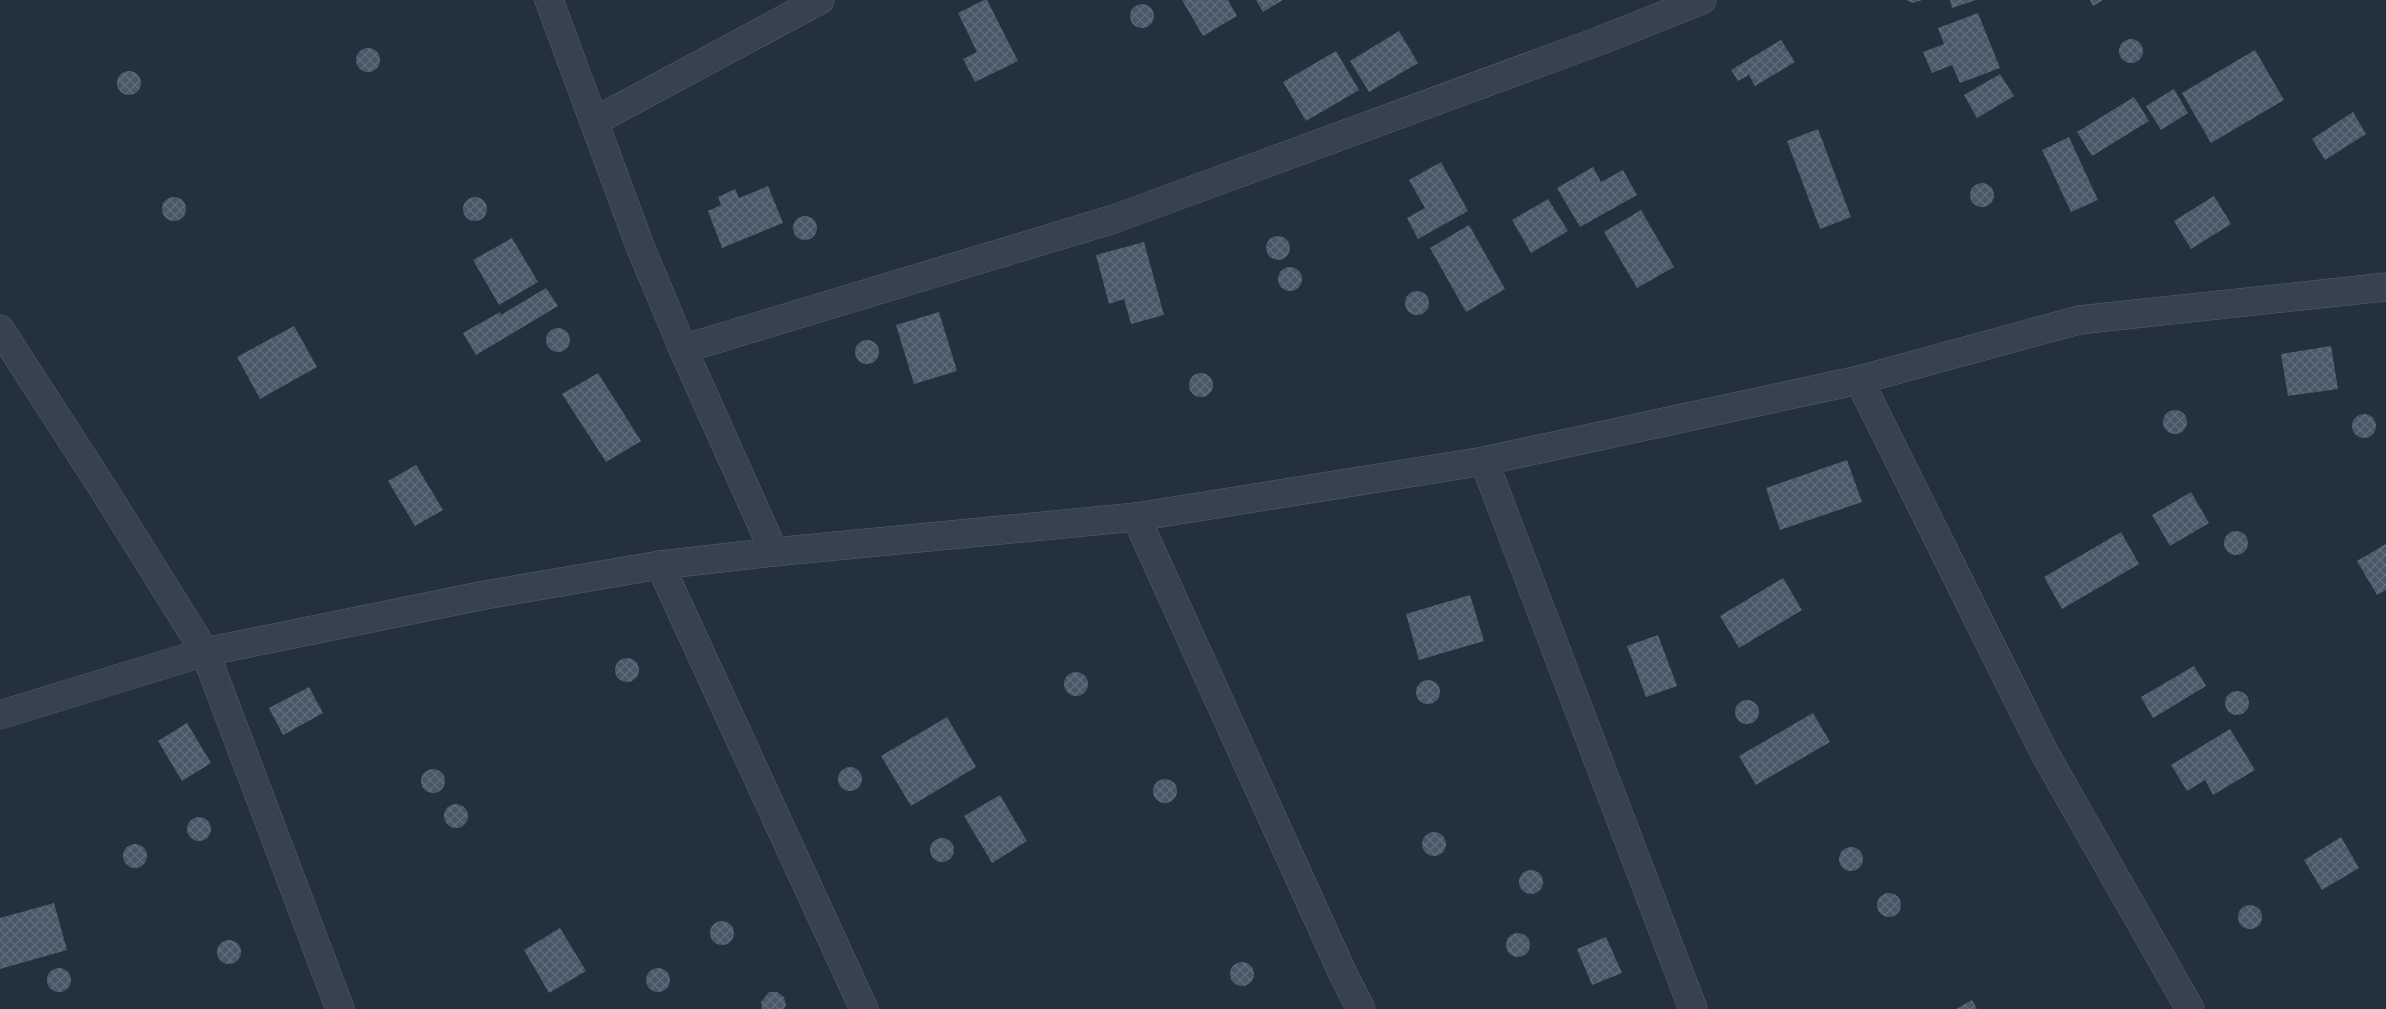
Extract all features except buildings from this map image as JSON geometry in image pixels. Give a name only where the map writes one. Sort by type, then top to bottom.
[{"type":"street","points":[[549,0],[640,246],[683,349],[774,552]]},
{"type":"street","points":[[595,121],[820,0]]},
{"type":"street","points":[[683,349],[1114,219],[1599,41],[1702,0]]},
{"type":"street","points":[[0,715],[205,652],[485,595],[660,565],[1136,517],[1484,462],[1859,380],[2079,320],[2386,287]]},
{"type":"street","points":[[0,329],[104,490],[205,652],[340,1009]]},
{"type":"street","points":[[1859,380],[2045,754],[2190,1009]]},
{"type":"street","points":[[1484,462],[1693,1009]]},
{"type":"street","points":[[1136,517],[1338,965],[1361,1009]]},
{"type":"street","points":[[660,565],[864,1009]]}]
